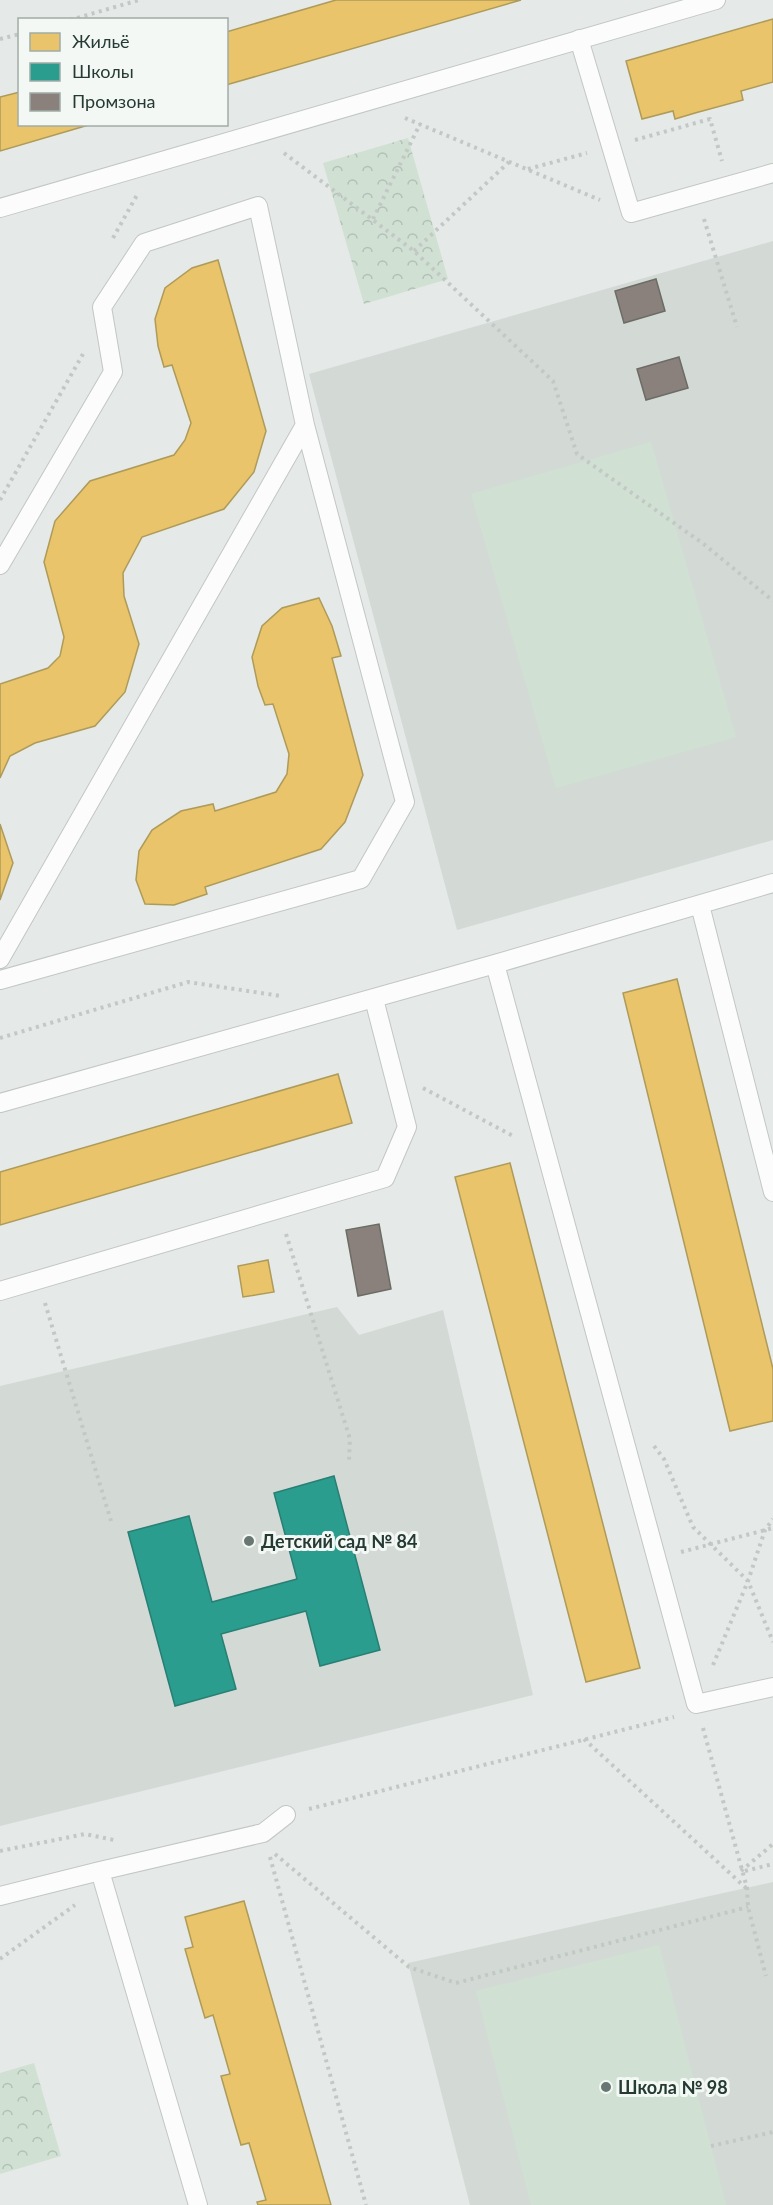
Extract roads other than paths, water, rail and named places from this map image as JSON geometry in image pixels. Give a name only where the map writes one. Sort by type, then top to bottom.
[{"type":"lane","points":[[652,0],[652,18]]},
{"type":"lane","points":[[0,208],[716,0]]},
{"type":"lane","points":[[579,39],[631,213],[773,173]]},
{"type":"lane","points":[[0,565],[113,372],[102,307],[144,243],[258,206],[305,425],[405,802],[361,879],[0,980]]},
{"type":"lane","points":[[0,959],[305,425]]},
{"type":"lane","points":[[0,1103],[374,999],[773,883]]},
{"type":"lane","points":[[700,906],[773,1192]]},
{"type":"lane","points":[[495,964],[696,1704],[773,1686]]},
{"type":"lane","points":[[0,1291],[385,1178],[406,1127],[374,999]]},
{"type":"lane","points":[[0,1896],[102,1877],[263,1833],[286,1815]]},
{"type":"lane","points":[[102,1877],[198,2205]]},
{"type":"place","name":"Детский сад № 84","points":[[249,1541]]},
{"type":"place","name":"Школа № 98","points":[[606,2087]]}]
